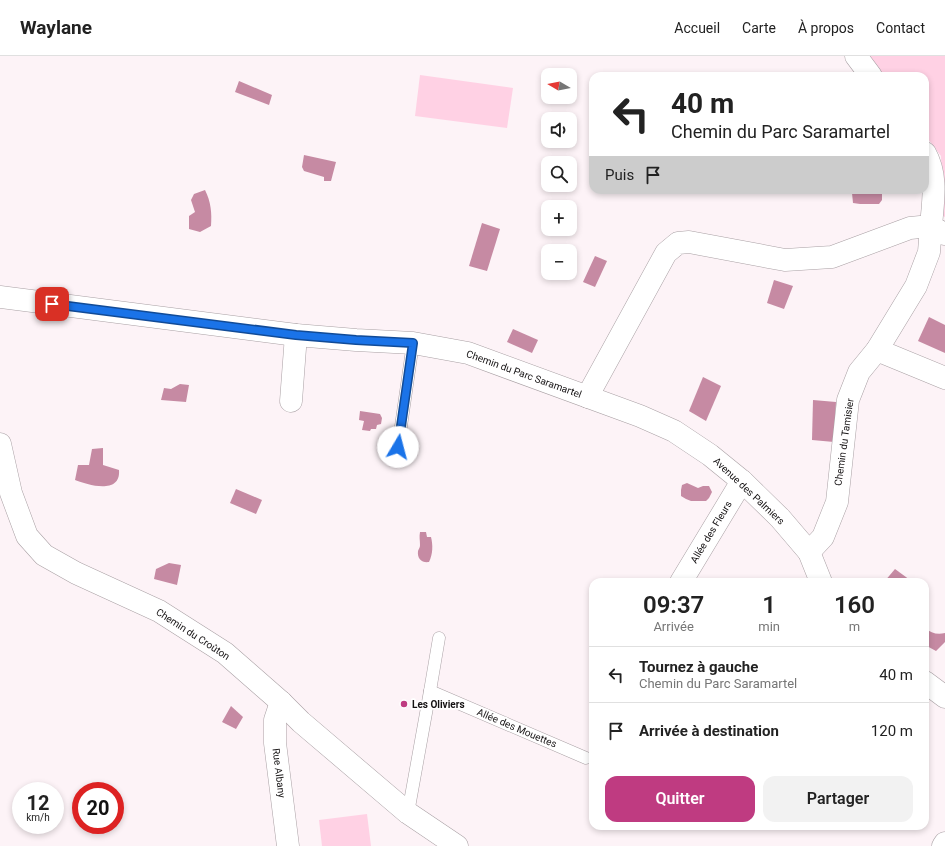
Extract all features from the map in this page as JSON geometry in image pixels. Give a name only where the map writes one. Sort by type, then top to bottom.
[{"type":"street","points":[[856,56],[868,72]]},
{"type":"street","name":"Chemin du Tamisier","points":[[809,552],[823,537],[837,502],[848,400],[859,372],[877,350],[916,286],[938,230],[934,181],[929,159]]},
{"type":"street","points":[[588,397],[666,253],[678,243],[689,242],[785,260],[832,256],[910,228],[938,230]]},
{"type":"street","name":"Chemin du Parc Saramartel","points":[[0,297],[296,335],[413,343],[468,353],[588,397]]},
{"type":"street","points":[[291,401],[296,335]]},
{"type":"street","points":[[877,350],[945,378]]},
{"type":"street","name":"Avenue des Palmiers","points":[[588,397],[640,416],[674,431],[710,455],[742,481],[780,518],[809,552],[819,578]]},
{"type":"street","name":"Chemin du Croûton","points":[[0,444],[11,493],[27,536],[44,555],[76,573],[159,611],[225,653],[282,702],[301,722],[408,813],[457,846]]},
{"type":"street","name":"Allée des Fleurs","points":[[683,578],[742,481]]},
{"type":"street","points":[[929,685],[945,697]]},
{"type":"street","name":"Rue Albany","points":[[282,702],[275,720],[275,743],[288,846]]},
{"type":"street","points":[[942,846],[945,843]]},
{"type":"lane","points":[[398,447],[413,343]]},
{"type":"lane","points":[[408,813],[439,638]]},
{"type":"lane","name":"Allée des Mouettes","points":[[430,691],[586,758]]},
{"type":"shaded area","points":[[868,56],[945,56],[945,217],[943,216],[941,156],[929,140],[929,72],[879,72]]},
{"type":"shaded area","points":[[420,75],[513,88],[507,128],[415,116]]},
{"type":"shaded area","points":[[239,81],[272,95],[269,105],[235,92]]},
{"type":"shaded area","points":[[304,155],[336,162],[331,181],[324,181],[324,177],[304,171],[302,167]]},
{"type":"shaded area","points":[[205,190],[211,208],[211,226],[200,232],[189,229],[189,216],[195,212],[191,200],[194,194]]},
{"type":"shaded area","points":[[852,194],[882,194],[882,200],[879,204],[853,203]]},
{"type":"shaded area","points":[[482,223],[500,229],[487,271],[469,266]]},
{"type":"shaded area","points":[[595,256],[607,261],[595,287],[583,282]]},
{"type":"shaded area","points":[[774,280],[793,286],[784,309],[767,303]]},
{"type":"shaded area","points":[[929,317],[945,325],[945,353],[918,341]]},
{"type":"shaded area","points":[[513,329],[538,340],[532,353],[507,342]]},
{"type":"shaded area","points":[[703,377],[721,386],[706,421],[689,411]]},
{"type":"shaded area","points":[[180,384],[189,385],[186,402],[161,400],[164,388],[171,389]]},
{"type":"shaded area","points":[[813,400],[836,402],[834,442],[812,440]]},
{"type":"shaded area","points":[[360,411],[380,414],[382,418],[381,424],[377,425],[376,429],[371,429],[370,431],[362,430],[364,421],[359,420]]},
{"type":"shaded area","points":[[103,448],[103,465],[119,470],[118,478],[115,483],[95,486],[75,480],[78,465],[89,465],[92,449]]},
{"type":"shaded area","points":[[687,483],[698,488],[709,486],[712,492],[709,498],[706,501],[691,501],[681,496],[682,485]]},
{"type":"shaded area","points":[[236,489],[262,500],[256,514],[230,503]]},
{"type":"shaded area","points":[[420,532],[426,532],[427,537],[431,537],[432,550],[429,562],[422,561],[418,556]]},
{"type":"shaded area","points":[[169,563],[181,565],[177,585],[154,579],[156,569]]},
{"type":"shaded area","points":[[895,569],[907,578],[887,578]]},
{"type":"shaded area","points":[[929,630],[939,634],[945,633],[945,642],[936,651],[929,647]]},
{"type":"shaded area","points":[[231,706],[243,717],[236,729],[222,722]]},
{"type":"shaded area","points":[[367,814],[371,846],[322,846],[319,820]]},
{"type":"place","name":"Les Oliviers","points":[[404,704]]},
{"type":"route","points":[[52,304],[296,335],[413,343],[398,447]]}]
